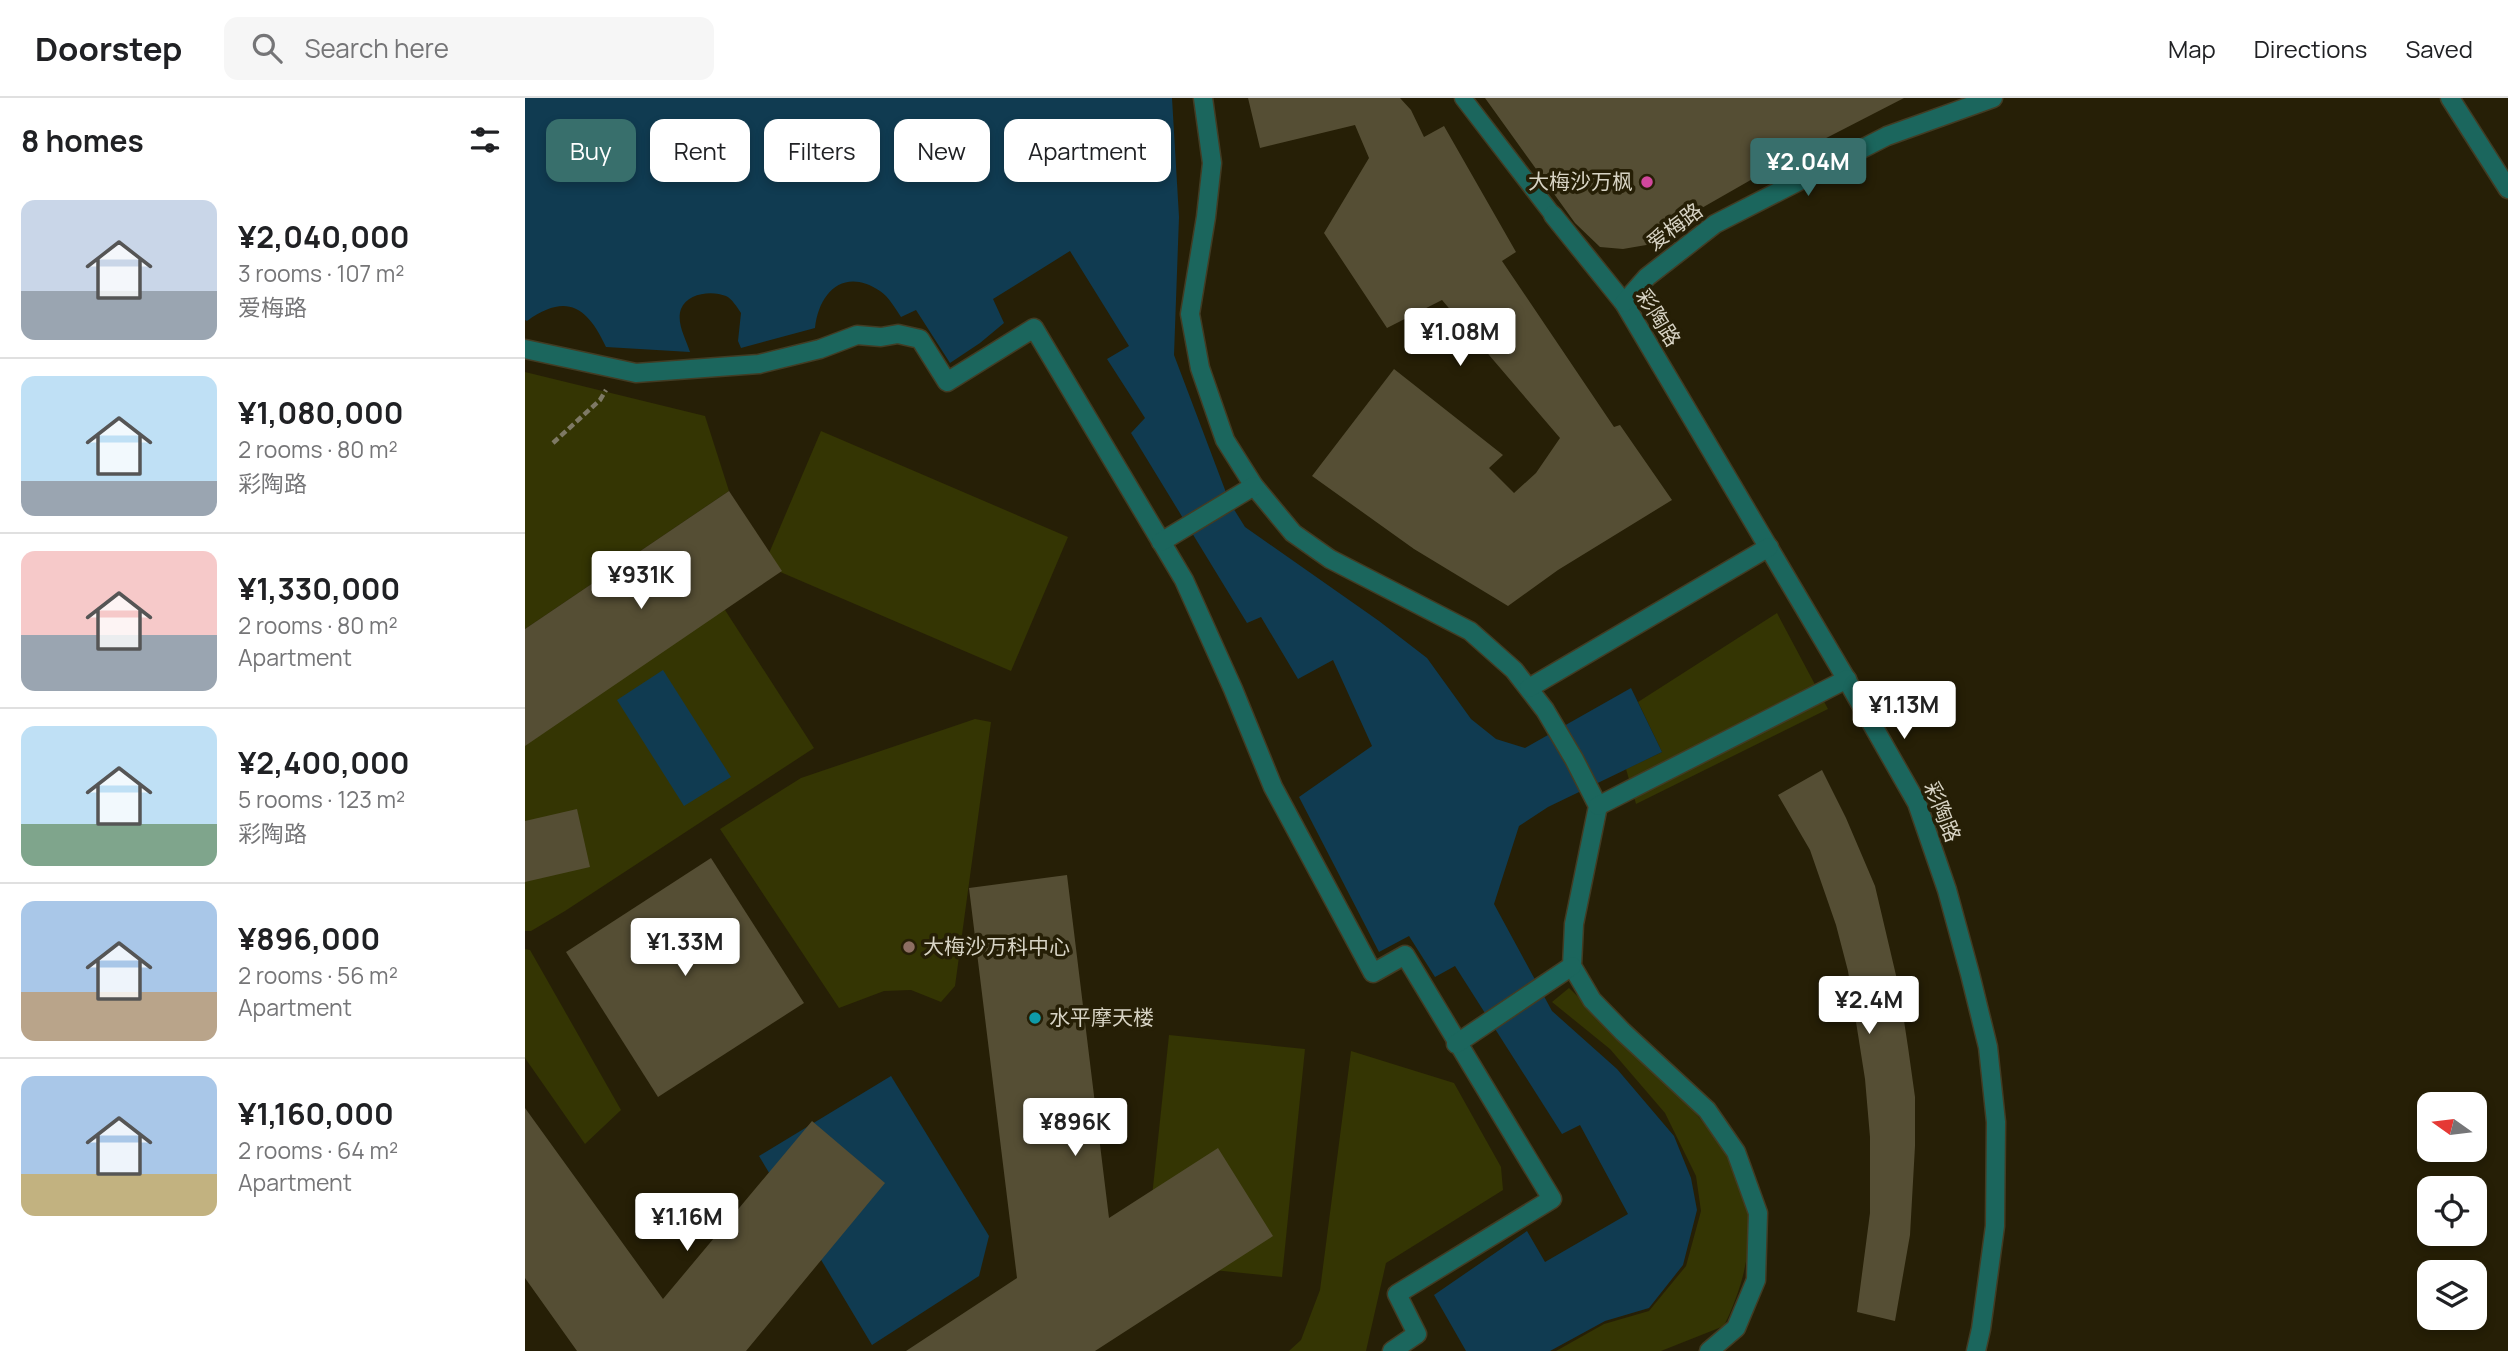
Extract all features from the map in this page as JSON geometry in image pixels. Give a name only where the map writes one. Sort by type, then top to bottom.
[{"type":"street","points":[[1203,98],[1213,163],[1190,314],[1200,368],[1225,440],[1254,486],[1293,533],[1330,559],[1470,631],[1514,670],[1545,710],[1574,759],[1598,806],[1574,924],[1572,966],[1592,1000],[1707,1110],[1736,1152],[1758,1213],[1756,1280],[1736,1328],[1709,1351]]},
{"type":"street","name":"爱梅路","points":[[1623,303],[1647,277],[1715,224],[1887,136],[1993,98]]},
{"type":"street","points":[[2450,98],[2508,189]]},
{"type":"street","name":"彩陶路","points":[[1553,215],[1623,303],[1769,547],[1917,803],[1947,890],[1988,1047],[1996,1122],[1995,1226],[1976,1351]]},
{"type":"street","points":[[525,349],[636,373],[759,364],[820,349],[857,335],[881,337],[898,334],[920,339],[947,382],[1034,328],[1184,580],[1273,787],[1373,973],[1405,955],[1456,1044],[1552,1199],[1397,1294],[1417,1334],[1392,1351]]},
{"type":"street","points":[[1161,542],[1254,486]]},
{"type":"street","points":[[1529,688],[1769,547]]},
{"type":"street","points":[[1598,806],[1847,680]]},
{"type":"street","points":[[1456,1044],[1572,966]]},
{"type":"lane","points":[[1463,98],[1553,215]]},
{"type":"path","points":[[552,443],[600,401],[618,369]]},
{"type":"shaded area","points":[[525,372],[705,416],[729,491],[525,629]]},
{"type":"shaded area","points":[[821,431],[1068,537],[1011,671],[764,565]]},
{"type":"shaded area","points":[[716,596],[814,748],[565,911],[531,931],[525,931],[525,718]]},
{"type":"shaded area","points":[[1777,613],[1828,709],[1636,804],[1626,769],[1662,752],[1638,702]]},
{"type":"shaded area","points":[[975,719],[991,722],[955,986],[941,1002],[911,990],[884,991],[839,1008],[720,829],[801,778]]},
{"type":"shaded area","points":[[525,949],[530,950],[621,1110],[585,1144],[525,1058]]},
{"type":"shaded area","points":[[1569,988],[1646,1060],[1699,1118],[1721,1147],[1738,1177],[1747,1206],[1749,1237],[1745,1268],[1724,1326],[1661,1351],[1556,1351],[1604,1324],[1649,1311],[1686,1266],[1701,1211],[1696,1176],[1665,1113],[1610,1049],[1552,1002]]},
{"type":"shaded area","points":[[1169,1035],[1305,1049],[1282,1277],[1145,1263]]},
{"type":"shaded area","points":[[1351,1051],[1454,1083],[1501,1167],[1503,1190],[1386,1263],[1366,1351],[1289,1351],[1301,1340],[1320,1290]]},
{"type":"water","points":[[525,98],[1172,98],[1179,217],[1174,355],[1230,503],[1245,527],[1427,658],[1471,719],[1496,739],[1525,748],[1631,688],[1662,752],[1548,807],[1519,826],[1494,904],[1552,1011],[1617,1069],[1674,1136],[1691,1178],[1697,1210],[1683,1265],[1649,1308],[1605,1321],[1550,1351],[1466,1351],[1434,1295],[1527,1231],[1545,1262],[1628,1214],[1580,1125],[1562,1134],[1455,966],[1435,977],[1409,936],[1379,952],[1299,797],[1372,746],[1333,660],[1298,679],[1261,617],[1247,623],[1131,433],[1145,418],[1107,359],[1129,346],[1070,251],[993,299],[1004,323],[950,363],[916,310],[901,317],[883,293],[867,284],[855,282],[835,287],[828,294],[817,315],[815,328],[741,348],[738,341],[741,313],[728,297],[714,293],[694,296],[681,309],[681,325],[690,352],[606,347],[583,313],[564,306],[553,307],[525,320]]},
{"type":"water","points":[[663,670],[731,777],[684,806],[617,700]]},
{"type":"water","points":[[891,1076],[989,1236],[979,1276],[872,1345],[759,1156]]},
{"type":"building","points":[[1248,98],[1400,98],[1411,110],[1424,137],[1444,126],[1516,252],[1502,261],[1614,427],[1620,425],[1672,500],[1558,570],[1508,606],[1414,549],[1312,476],[1394,369],[1503,455],[1489,468],[1514,493],[1536,473],[1560,438],[1442,300],[1387,328],[1324,233],[1369,158],[1355,125],[1260,148]]},
{"type":"building","name":"大梅沙万枫","points":[[1485,98],[1904,98],[1803,150],[1693,213],[1652,244],[1623,249],[1600,247],[1575,223]]},
{"type":"building","points":[[729,491],[782,571],[525,746],[525,629]]},
{"type":"building","points":[[1822,770],[1875,886],[1899,988],[1915,1097],[1910,1235],[1895,1321],[1857,1312],[1870,1213],[1870,1137],[1865,1079],[1848,971],[1836,925],[1810,850],[1778,795]]},
{"type":"building","points":[[577,809],[590,867],[525,882],[525,821]]},
{"type":"building","points":[[711,858],[804,1003],[658,1097],[566,952]]},
{"type":"building","name":"水平摩天楼","points":[[1067,875],[1109,1218],[1218,1148],[1273,1236],[1095,1351],[906,1351],[1017,1278],[969,888]]},
{"type":"building","points":[[525,1108],[663,1299],[812,1121],[885,1183],[746,1351],[577,1351],[525,1278]]},
{"type":"place","name":"大梅沙万枫","points":[[1647,182]]},
{"type":"place","name":"大梅沙万科中心","points":[[909,947]]},
{"type":"place","name":"水平摩天楼","points":[[1035,1018]]}]
